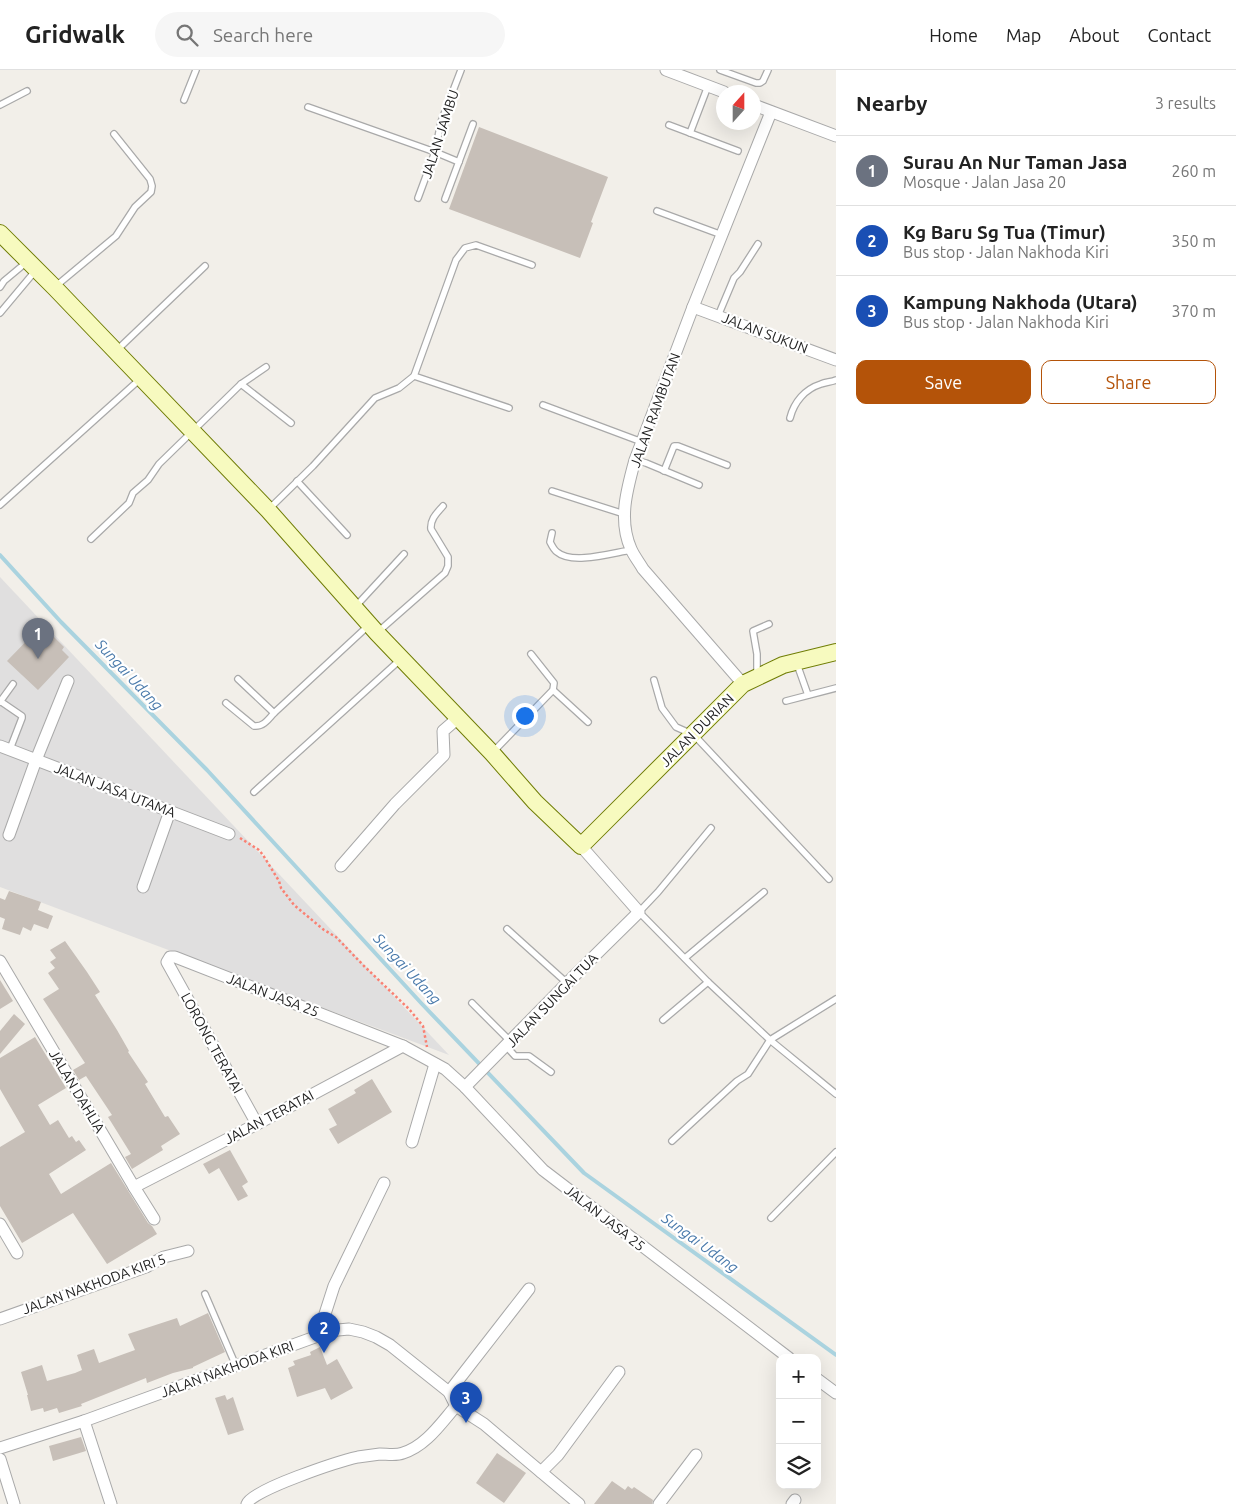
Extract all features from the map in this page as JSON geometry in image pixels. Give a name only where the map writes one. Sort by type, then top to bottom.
[{"type":"street","points":[[666,70],[716,89]]},
{"type":"street","points":[[761,108],[836,136]]},
{"type":"street","name":"JALAN RAMBUTAN","points":[[750,680],[647,575],[631,550],[624,528],[624,514],[629,481],[635,460],[693,307],[771,112]]},
{"type":"street","points":[[1,236],[55,288],[268,510],[373,628],[536,802],[581,846],[639,912]]},
{"type":"street","name":"JALAN SUKUN","points":[[693,307],[836,360]]},
{"type":"street","name":"JALAN DURIAN","points":[[581,846],[750,680],[783,665],[836,652]]},
{"type":"street","points":[[9,835],[36,760],[68,681]]},
{"type":"street","points":[[341,866],[395,804],[444,756],[443,731],[458,718]]},
{"type":"street","name":"JALAN JASA UTAMA","points":[[5,748],[230,834]]},
{"type":"street","points":[[143,887],[170,811]]},
{"type":"street","name":"JALAN SUNGAI TUA","points":[[465,1088],[639,912]]},
{"type":"street","name":"JALAN JASA 25","points":[[167,962],[170,957],[175,957],[403,1046],[445,1069],[543,1170],[785,1354]]},
{"type":"street","name":"JALAN DAHLIA","points":[[0,961],[154,1219]]},
{"type":"street","name":"LORONG TERATAI","points":[[167,962],[257,1124]]},
{"type":"street","name":"JALAN TERATAI","points":[[134,1187],[403,1046]]},
{"type":"street","points":[[412,1142],[435,1064]]},
{"type":"street","points":[[326,1333],[324,1317],[334,1286],[384,1183]]},
{"type":"street","points":[[0,1224],[17,1253]]},
{"type":"street","name":"JALAN NAKHODA KIRI 5","points":[[0,1319],[146,1267],[164,1258],[188,1251]]},
{"type":"street","points":[[449,1392],[529,1289]]},
{"type":"street","name":"JALAN NAKHODA KIRI","points":[[0,1448],[84,1421],[338,1330],[349,1329],[363,1332],[390,1345],[449,1392],[456,1406]]},
{"type":"street","points":[[541,1472],[558,1455],[619,1372]]},
{"type":"street","points":[[821,1382],[836,1393]]},
{"type":"street","points":[[247,1504],[248,1501],[260,1492],[334,1464],[358,1457],[378,1454],[402,1454],[420,1445],[456,1406],[484,1424],[579,1504]]},
{"type":"street","points":[[84,1421],[111,1504]]},
{"type":"street","points":[[659,1504],[696,1455]]},
{"type":"street","points":[[0,1459],[14,1504]]},
{"type":"lane","points":[[184,100],[196,70]]},
{"type":"lane","name":"JALAN JAMBU","points":[[418,198],[435,152],[441,122],[462,70]]},
{"type":"lane","points":[[720,70],[760,84],[768,70]]},
{"type":"lane","points":[[690,133],[708,86]]},
{"type":"lane","points":[[0,105],[28,91]]},
{"type":"lane","points":[[308,107],[459,162]]},
{"type":"lane","points":[[445,199],[473,124]]},
{"type":"lane","points":[[670,125],[738,152]]},
{"type":"lane","points":[[55,288],[116,236],[135,207],[151,192],[150,179],[114,134]]},
{"type":"lane","points":[[657,211],[722,235]]},
{"type":"lane","points":[[718,316],[734,278],[758,244]]},
{"type":"lane","points":[[268,510],[313,466],[375,398],[399,388],[414,376],[456,260],[465,248],[476,245],[532,265]]},
{"type":"lane","points":[[0,287],[2,278],[32,265]]},
{"type":"lane","points":[[0,312],[32,265]]},
{"type":"lane","points":[[115,351],[205,266]]},
{"type":"lane","points":[[91,539],[129,503],[133,493],[148,480],[159,464],[241,384],[266,367]]},
{"type":"lane","points":[[414,376],[509,408]]},
{"type":"lane","points":[[0,506],[141,378]]},
{"type":"lane","points":[[790,418],[792,409],[800,397],[813,386],[836,380]]},
{"type":"lane","points":[[241,384],[291,423]]},
{"type":"lane","points":[[543,404],[642,442]]},
{"type":"lane","points":[[664,471],[674,446],[727,465]]},
{"type":"lane","points":[[635,460],[699,485]]},
{"type":"lane","points":[[297,481],[347,535]]},
{"type":"lane","points":[[552,491],[624,514]]},
{"type":"lane","points":[[226,703],[254,726],[258,727],[265,724],[274,713],[373,628],[445,573],[448,566],[448,557],[431,525],[435,515],[444,506]]},
{"type":"lane","points":[[552,533],[550,542],[556,552],[566,558],[577,559],[631,550]]},
{"type":"lane","points":[[355,607],[404,554]]},
{"type":"lane","points":[[750,680],[757,654],[753,632],[768,624]]},
{"type":"lane","points":[[492,753],[553,690],[554,683],[531,654]]},
{"type":"lane","points":[[254,792],[402,658]]},
{"type":"lane","points":[[796,662],[808,695]]},
{"type":"lane","points":[[238,679],[274,713]]},
{"type":"lane","points":[[654,680],[662,708],[676,727],[694,735],[829,879]]},
{"type":"lane","points":[[5,748],[22,718],[22,716],[0,702],[13,684]]},
{"type":"lane","points":[[786,701],[836,688]]},
{"type":"lane","points":[[553,690],[588,722]]},
{"type":"lane","points":[[711,828],[639,912],[708,982],[770,1040],[836,1094]]},
{"type":"lane","points":[[685,958],[764,892]]},
{"type":"lane","points":[[507,929],[567,983]]},
{"type":"lane","points":[[663,1020],[708,982]]},
{"type":"lane","points":[[672,1141],[737,1081],[748,1074],[770,1040],[836,999]]},
{"type":"lane","points":[[472,1003],[505,1047],[515,1056],[530,1056],[551,1072]]},
{"type":"lane","points":[[771,1218],[836,1152]]},
{"type":"lane","points":[[205,1294],[236,1366]]},
{"type":"path","points":[[230,834],[244,840],[259,850],[272,869],[281,888],[294,904],[324,930],[336,937],[414,1015],[423,1026],[428,1049],[435,1064]]},
{"type":"shaded area","points":[[0,577],[449,1055],[0,887]]},
{"type":"building","points":[[479,127],[608,177],[580,258],[449,209]]},
{"type":"building","points":[[42,625],[64,647],[62,650],[69,657],[38,690],[7,661]]},
{"type":"building","points":[[9,891],[41,902],[38,910],[53,916],[48,929],[34,924],[31,931],[23,927],[20,935],[2,929],[5,919],[0,917],[0,898],[5,900]]},
{"type":"building","points":[[65,941],[100,992],[95,995],[148,1082],[145,1084],[165,1117],[168,1116],[180,1134],[161,1146],[163,1150],[132,1169],[125,1157],[131,1154],[108,1117],[112,1115],[86,1076],[79,1080],[73,1070],[85,1063],[43,999],[59,989],[48,973],[55,968],[50,962],[56,958],[50,950]]},
{"type":"building","points":[[0,980],[13,1001],[0,1009]]},
{"type":"building","points":[[14,1014],[25,1024],[0,1054],[0,1031]]},
{"type":"building","points":[[35,1037],[66,1088],[38,1105],[50,1125],[58,1120],[69,1138],[72,1136],[76,1142],[79,1140],[86,1150],[49,1174],[61,1194],[111,1163],[148,1223],[157,1234],[107,1264],[73,1213],[22,1243],[0,1206],[0,1147],[25,1132],[0,1089],[0,1058]]},
{"type":"building","points":[[372,1079],[392,1112],[338,1144],[329,1129],[337,1125],[328,1109],[356,1093],[354,1090]]},
{"type":"building","points":[[230,1150],[248,1182],[242,1186],[248,1196],[238,1201],[219,1168],[209,1174],[203,1164]]},
{"type":"building","points":[[208,1313],[225,1352],[193,1368],[147,1383],[146,1378],[81,1404],[82,1406],[59,1413],[57,1408],[44,1412],[43,1408],[31,1411],[21,1372],[42,1365],[47,1381],[75,1373],[82,1370],[77,1355],[94,1349],[99,1363],[135,1350],[128,1334],[177,1318],[180,1326]]},
{"type":"building","points":[[320,1347],[327,1365],[337,1359],[353,1388],[331,1400],[325,1388],[297,1397],[288,1368],[295,1365],[293,1361],[311,1355],[310,1352]]},
{"type":"building","points":[[225,1395],[227,1400],[233,1397],[244,1430],[228,1435],[215,1398]]},
{"type":"building","points":[[81,1437],[86,1451],[53,1461],[49,1446]]},
{"type":"building","points":[[497,1453],[526,1473],[504,1503],[476,1483]]},
{"type":"building","points":[[612,1481],[625,1490],[628,1486],[632,1489],[634,1487],[653,1500],[652,1504],[594,1504]]},
{"type":"waterway","name":"Sungai Udang","points":[[0,555],[61,622],[207,770],[422,1004],[584,1173],[836,1355]]},
{"type":"place","name":"Surau An Nur Taman Jasa","points":[[38,659]]},
{"type":"place","name":"Kg Baru Sg Tua (Timur)","points":[[324,1353]]},
{"type":"place","name":"Kampung Nakhoda (Utara)","points":[[466,1423]]}]
